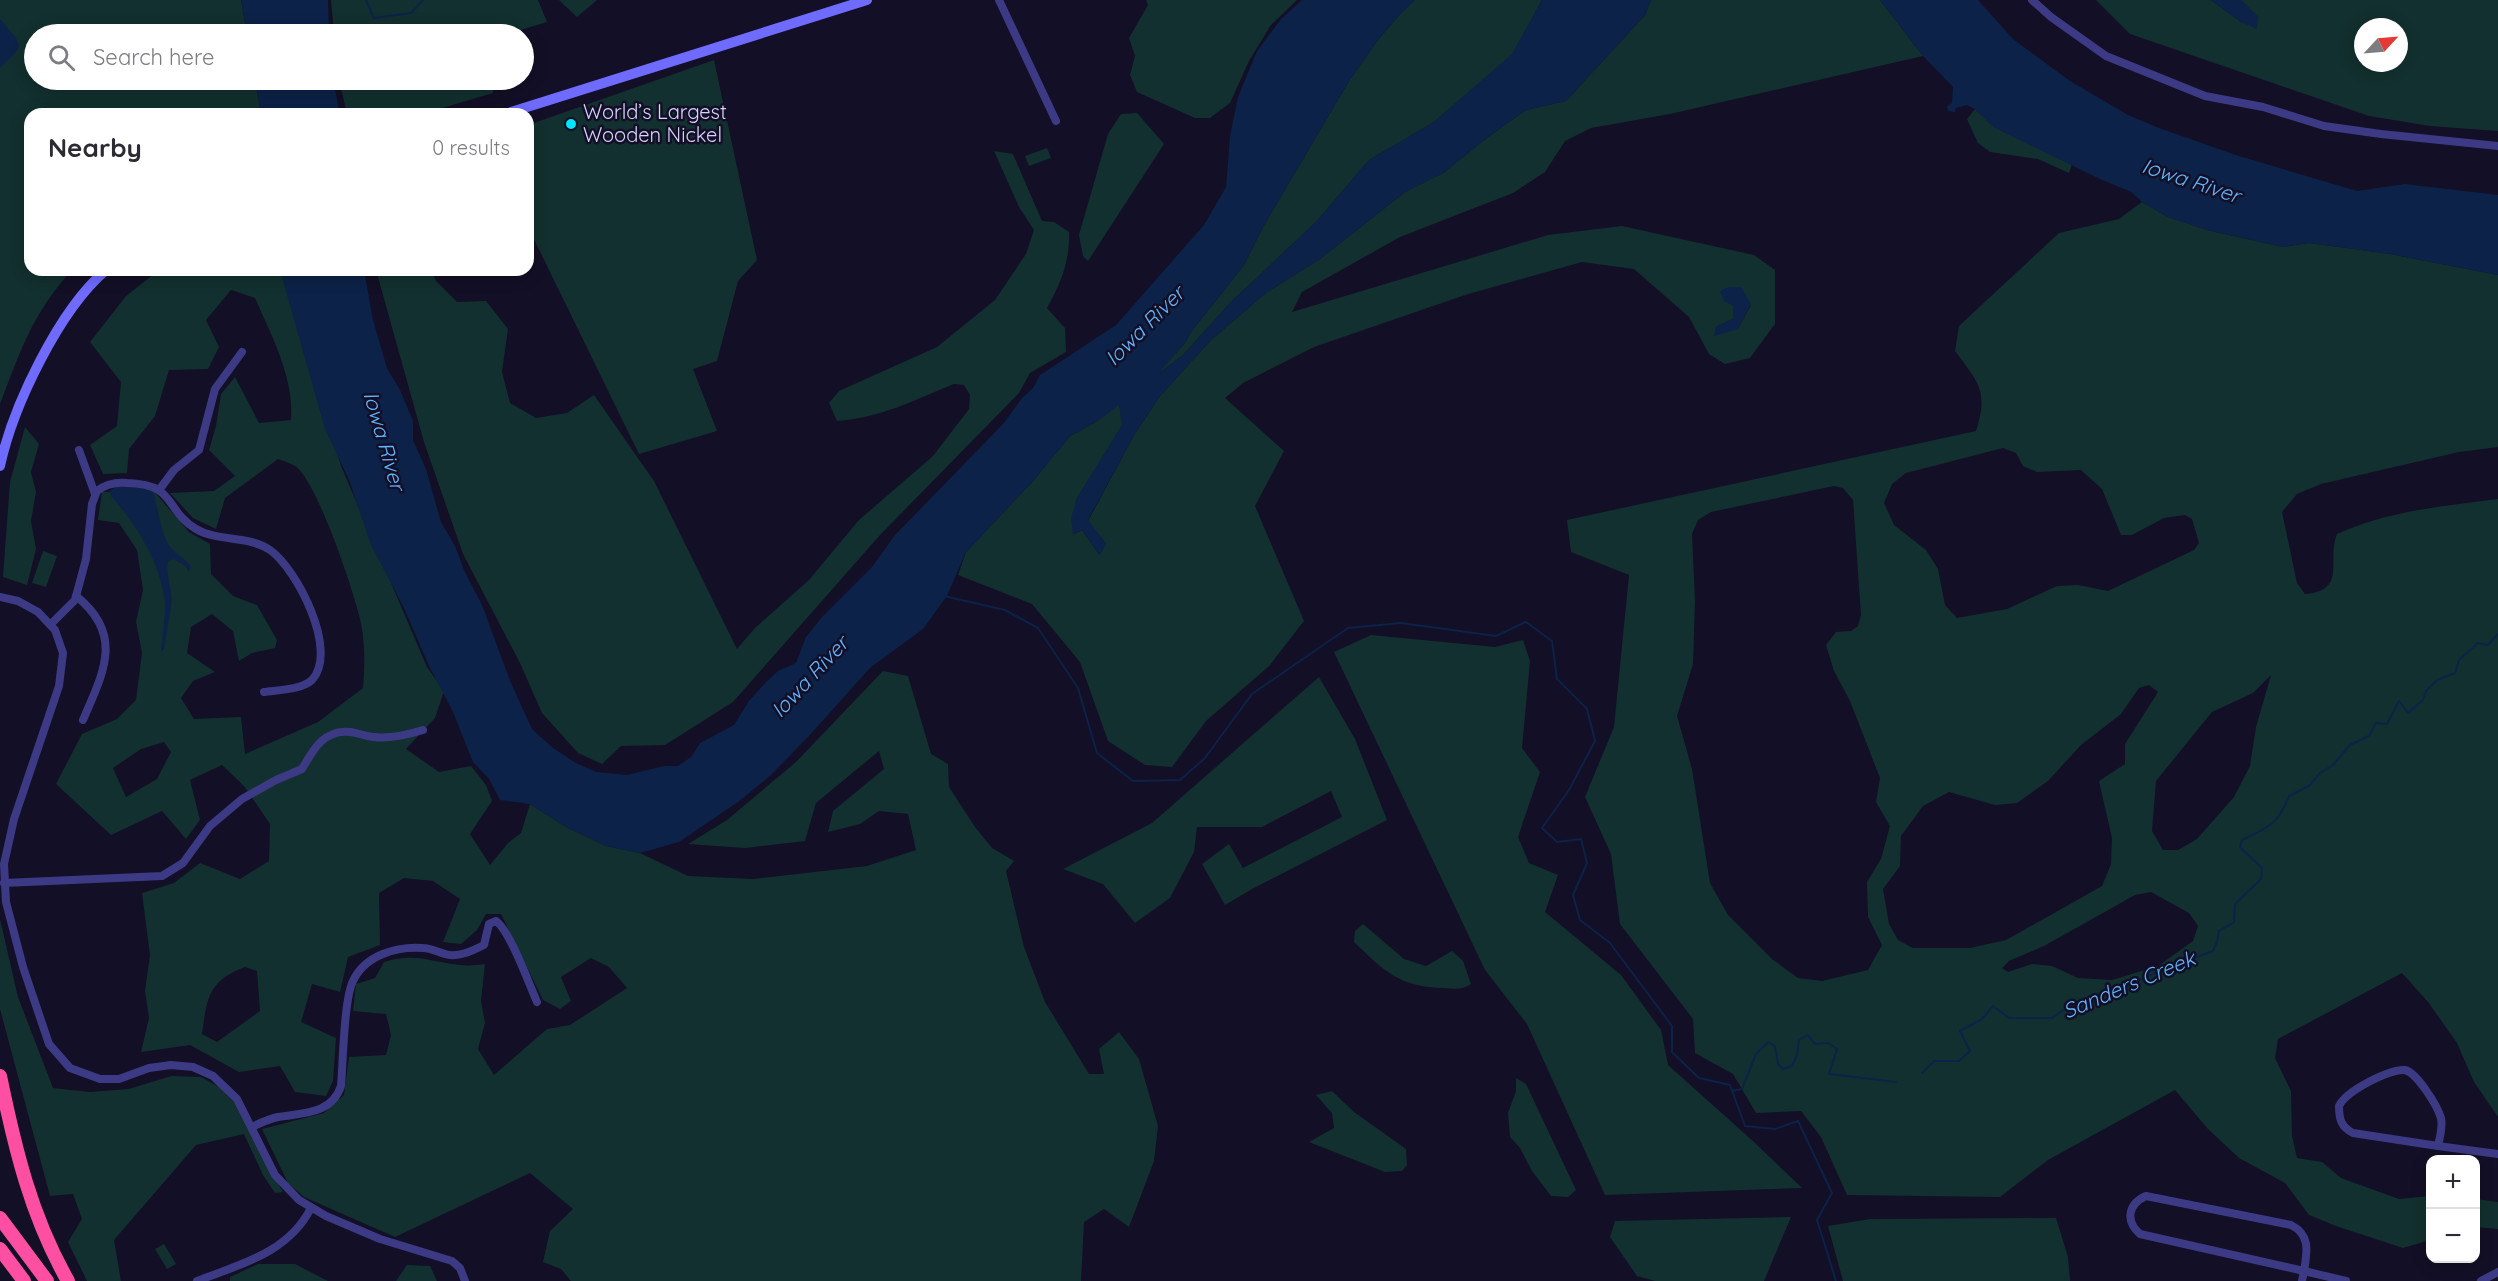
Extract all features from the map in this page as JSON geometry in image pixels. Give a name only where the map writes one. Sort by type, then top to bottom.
[{"type":"highway","points":[[0,1076],[18,1162],[27,1190],[48,1244],[68,1281]]},
{"type":"highway","points":[[0,1218],[47,1281]]},
{"type":"highway","points":[[0,1249],[24,1281]]},
{"type":"main road","points":[[523,108],[838,4],[867,0]]},
{"type":"main road","points":[[0,466],[19,409],[51,339],[80,297],[100,276]]},
{"type":"street","points":[[999,0],[1056,121]]},
{"type":"street","points":[[2032,0],[2051,17],[2106,56],[2205,96],[2263,107],[2324,126],[2498,146]]},
{"type":"street","points":[[159,490],[174,470],[199,450],[206,432],[210,402],[215,389],[242,352]]},
{"type":"street","points":[[79,450],[95,494]]},
{"type":"street","points":[[51,624],[72,604],[76,596],[86,559],[95,494],[106,485],[146,484],[159,490],[194,528],[227,538],[247,541],[271,551],[289,571],[309,606],[319,639],[321,658],[318,672],[306,684],[264,692]]},
{"type":"street","points":[[76,596],[93,613],[103,631],[106,647],[105,667],[83,720]]},
{"type":"street","points":[[0,597],[25,604],[38,612],[51,624],[61,644],[63,669],[49,719],[7,841],[4,864],[6,902],[45,1036],[63,1062],[81,1074],[110,1080],[129,1077],[160,1066],[193,1067],[213,1076],[230,1090],[243,1108],[282,1184],[299,1200],[311,1208],[380,1239],[452,1261],[460,1268],[465,1281]]},
{"type":"street","points":[[4,883],[162,876],[183,863],[210,825],[233,806],[276,780],[302,769],[312,751],[324,739],[343,732],[386,737],[423,730]]},
{"type":"street","points":[[252,1127],[276,1118],[314,1111],[335,1099],[341,1086],[352,982],[362,966],[376,957],[403,947],[428,948],[448,955],[468,953],[484,945],[489,924],[496,921],[501,924],[509,939],[537,1002]]},
{"type":"street","points":[[2438,1146],[2441,1119],[2410,1071],[2401,1069],[2387,1074],[2349,1095],[2340,1106],[2340,1120],[2353,1133],[2438,1146],[2498,1155]]},
{"type":"street","points":[[2302,1281],[2304,1271],[2308,1247],[2300,1231],[2291,1225],[2151,1196],[2138,1200],[2132,1209],[2130,1220],[2132,1226],[2146,1237],[2304,1271],[2346,1281]]},
{"type":"street","points":[[197,1281],[246,1263],[283,1244],[298,1229],[311,1208]]},
{"type":"street","points":[[2481,1281],[2498,1272]]},
{"type":"green space","points":[[0,0],[241,0],[245,24],[24,24],[24,90],[257,90],[260,108],[24,108],[24,276],[67,276],[37,317],[21,349],[0,404]]},
{"type":"green space","points":[[331,0],[538,0],[547,22],[534,26],[534,24],[333,24]]},
{"type":"green space","points":[[559,0],[597,0],[577,17]]},
{"type":"green space","points":[[1146,0],[1297,0],[1271,25],[1249,61],[1230,103],[1210,118],[1195,118],[1137,92],[1130,75],[1135,56],[1129,38],[1148,5]]},
{"type":"green space","points":[[1415,0],[1542,0],[1513,54],[1434,122],[1369,160],[1317,221],[1231,302],[1183,355],[1154,377],[1185,343],[1191,332],[1244,265],[1263,227],[1349,81],[1377,41]]},
{"type":"green space","points":[[1651,0],[1880,0],[1923,56],[1670,114],[1591,128],[1565,141],[1545,172],[1513,193],[1400,237],[1302,292],[1292,312],[1548,235],[1622,226],[1754,255],[1775,270],[1775,324],[1750,358],[1725,364],[1709,354],[1689,317],[1634,269],[1582,262],[1465,295],[1314,347],[1243,383],[1225,398],[1284,451],[1255,506],[1304,621],[1269,666],[1206,721],[1172,767],[1145,765],[1108,741],[1080,662],[1032,604],[958,575],[966,552],[1033,481],[1070,436],[1096,422],[1119,404],[1123,424],[1076,500],[1074,534],[1082,530],[1099,554],[1106,544],[1088,521],[1133,437],[1160,396],[1211,340],[1267,292],[1320,259],[1405,192],[1443,173],[1526,110],[1566,101],[1645,15]],"holes":[[[1733,305],[1751,305],[1738,328],[1715,335],[1716,327],[1733,319]]]},
{"type":"green space","points":[[2096,0],[2211,0],[2241,22],[2258,17],[2241,0],[2498,0],[2498,131],[2430,126],[2369,116],[2130,34]]},
{"type":"green space","points":[[714,60],[757,260],[738,281],[717,361],[693,369],[717,431],[639,454],[534,239],[534,123]]},
{"type":"green space","points":[[341,90],[493,90],[493,93],[442,108],[346,108]]},
{"type":"green space","points":[[1975,109],[1994,127],[2072,164],[2069,173],[2038,159],[1990,152],[1978,143],[1967,119]]},
{"type":"green space","points":[[1137,113],[1164,144],[1088,261],[1083,256],[1079,235],[1108,134],[1121,114]]},
{"type":"green space","points":[[1047,148],[1051,158],[1029,166],[1025,156]]},
{"type":"green space","points":[[994,151],[1013,154],[1042,221],[1054,222],[1069,232],[1064,271],[1047,308],[1065,328],[1066,352],[1030,373],[1019,393],[880,535],[733,702],[665,745],[621,746],[602,764],[578,753],[542,713],[520,663],[463,554],[424,442],[378,276],[434,276],[457,302],[486,301],[508,329],[502,372],[510,403],[536,418],[567,413],[594,395],[654,481],[737,649],[754,629],[809,580],[859,520],[933,456],[969,409],[970,395],[964,385],[954,384],[897,407],[853,419],[837,421],[829,403],[839,391],[937,347],[995,300],[1026,254],[1034,230],[1019,207]]},
{"type":"green space","points":[[2142,202],[2168,217],[2207,230],[2283,247],[2309,243],[2390,254],[2498,275],[2498,447],[2459,452],[2321,484],[2297,494],[2282,512],[2297,583],[2305,594],[2327,587],[2331,580],[2337,534],[2396,515],[2498,499],[2498,1117],[2474,1082],[2457,1043],[2428,1002],[2402,973],[2278,1039],[2275,1058],[2291,1091],[2292,1136],[2297,1158],[2322,1162],[2341,1178],[2399,1199],[2426,1196],[2426,1241],[2403,1248],[2309,1215],[2285,1183],[2239,1158],[2208,1129],[2175,1090],[2048,1160],[2000,1197],[1847,1195],[1821,1137],[1801,1111],[1756,1113],[1733,1074],[1695,1053],[1693,1019],[1620,924],[1611,854],[1585,797],[1614,727],[1629,575],[1571,552],[1567,520],[1976,431],[1980,417],[1981,396],[1975,379],[1955,351],[1959,326],[2059,233],[2119,219]],"holes":[[[2003,448],[2016,453],[2023,466],[2037,472],[2081,470],[2102,489],[2121,535],[2132,535],[2164,518],[2185,515],[2192,519],[2199,543],[2194,550],[2108,591],[2078,585],[2057,586],[2007,609],[1957,618],[1945,605],[1938,569],[1926,550],[1894,525],[1884,503],[1892,484],[1906,473]],[[1834,486],[1843,488],[1853,500],[1861,615],[1858,626],[1851,631],[1836,632],[1826,645],[1834,671],[1850,701],[1880,778],[1876,802],[1890,826],[1881,859],[1867,882],[1868,917],[1882,945],[1868,970],[1822,981],[1798,978],[1772,959],[1728,915],[1710,883],[1692,769],[1677,716],[1693,664],[1695,601],[1692,534],[1698,520],[1711,512]],[[2271,675],[2256,727],[2250,766],[2234,797],[2197,839],[2178,850],[2163,850],[2152,831],[2156,781],[2212,712],[2253,693]],[[2149,685],[2158,692],[2125,744],[2125,764],[2099,781],[2112,838],[2111,864],[2102,886],[2006,940],[1970,948],[1913,948],[1898,940],[1889,924],[1883,889],[1900,866],[1901,836],[1923,806],[1949,792],[1995,805],[2017,803],[2048,781],[2081,745],[2121,714],[2139,688]],[[2151,892],[2189,913],[2198,926],[2193,941],[2158,966],[2112,980],[2078,978],[2052,966],[2032,964],[2008,972],[2002,968],[2009,961],[2044,946],[2135,895]]]},
{"type":"green space","points":[[151,276],[283,276],[341,466],[427,667],[444,691],[435,718],[406,749],[439,772],[471,766],[486,785],[492,801],[470,834],[490,865],[508,843],[521,833],[530,804],[566,827],[606,846],[640,853],[688,876],[753,879],[867,866],[916,850],[908,814],[879,811],[860,824],[828,832],[833,811],[884,769],[879,751],[816,803],[805,841],[745,848],[688,844],[727,820],[796,762],[883,671],[908,676],[931,754],[948,764],[949,787],[992,848],[1014,861],[1006,871],[1024,947],[1045,1002],[1089,1074],[1104,1074],[1099,1049],[1119,1032],[1139,1059],[1158,1126],[1154,1161],[1129,1227],[1104,1209],[1084,1222],[1081,1281],[571,1281],[561,1269],[543,1262],[550,1231],[573,1209],[530,1173],[395,1237],[304,1197],[288,1183],[262,1129],[324,1113],[344,1095],[349,1057],[386,1055],[391,1035],[386,1014],[353,1011],[356,984],[375,978],[384,962],[414,958],[464,965],[485,964],[481,1001],[485,1023],[478,1049],[494,1075],[547,1029],[570,1025],[627,988],[609,967],[591,958],[561,977],[571,1001],[560,1009],[543,1000],[501,914],[486,914],[477,930],[461,944],[443,942],[460,899],[433,881],[404,878],[379,893],[380,945],[348,957],[340,992],[312,984],[301,1022],[336,1038],[333,1081],[326,1096],[295,1092],[280,1066],[239,1072],[190,1045],[141,1052],[149,1018],[145,991],[150,955],[142,893],[174,883],[200,863],[240,879],[269,861],[270,824],[244,786],[222,765],[190,780],[200,820],[186,839],[162,811],[111,835],[56,784],[82,734],[117,719],[136,700],[142,653],[136,622],[143,590],[137,550],[119,523],[98,520],[102,492],[152,489],[189,532],[210,544],[211,574],[233,596],[257,605],[277,640],[275,648],[252,653],[239,661],[233,631],[212,614],[191,627],[187,653],[215,672],[193,681],[181,698],[194,719],[241,717],[245,754],[318,722],[363,688],[364,656],[361,623],[334,539],[314,493],[295,466],[278,459],[225,498],[216,529],[193,518],[170,493],[214,491],[235,476],[209,450],[216,426],[221,394],[235,377],[259,423],[291,420],[289,388],[285,373],[275,342],[255,298],[231,290],[206,320],[219,347],[208,369],[169,370],[155,416],[129,449],[127,473],[103,474],[90,445],[117,426],[121,382],[90,342],[126,296]],"holes":[[[164,742],[171,752],[157,779],[126,797],[113,768],[141,749]],[[245,967],[257,971],[260,1011],[217,1042],[202,1034],[208,1001],[216,985],[223,978]]]},
{"type":"green space","points":[[25,427],[39,444],[31,472],[36,492],[31,521],[36,549],[27,585],[3,577],[10,482]]},
{"type":"green space","points":[[43,551],[57,556],[46,587],[32,583]]},
{"type":"green space","points":[[1371,635],[1495,647],[1523,640],[1530,661],[1522,748],[1540,772],[1518,837],[1529,863],[1558,875],[1545,912],[1621,975],[1661,1030],[1668,1065],[1802,1188],[1605,1195],[1527,1024],[1485,970],[1334,652]]},
{"type":"green space","points":[[1319,677],[1355,739],[1387,820],[1225,905],[1202,864],[1229,844],[1243,868],[1342,817],[1331,791],[1262,827],[1197,827],[1194,852],[1170,898],[1135,923],[1103,884],[1063,869],[1152,823]]},
{"type":"green space","points":[[0,919],[18,997],[53,1088],[90,1092],[129,1089],[171,1076],[201,1077],[219,1087],[238,1106],[283,1192],[275,1193],[263,1175],[244,1134],[196,1145],[114,1240],[121,1281],[87,1281],[68,1242],[82,1219],[73,1194],[50,1196],[0,1009]]},
{"type":"green space","points":[[1363,924],[1404,959],[1426,966],[1452,951],[1463,961],[1471,984],[1458,989],[1429,987],[1416,985],[1394,976],[1354,942],[1355,931]]},
{"type":"green space","points":[[1516,1078],[1526,1084],[1576,1190],[1568,1197],[1551,1196],[1532,1171],[1520,1148],[1510,1137],[1508,1113],[1516,1091]]},
{"type":"green space","points":[[1332,1091],[1354,1112],[1406,1149],[1407,1165],[1402,1171],[1385,1172],[1309,1142],[1334,1128],[1332,1113],[1316,1095]]},
{"type":"green space","points":[[2480,1200],[2498,1202],[2498,1229],[2480,1227]]},
{"type":"green space","points":[[1791,1217],[1764,1281],[1655,1281],[1637,1276],[1610,1237],[1615,1221]]},
{"type":"green space","points":[[2056,1218],[2068,1257],[2070,1281],[1843,1281],[1828,1226],[1870,1219]]},
{"type":"green space","points":[[164,1244],[176,1264],[167,1269],[155,1249]]},
{"type":"green space","points":[[258,1264],[295,1264],[328,1281],[230,1281],[230,1277]]},
{"type":"green space","points":[[407,1265],[430,1266],[437,1281],[396,1281]]},
{"type":"water","points":[[241,0],[328,0],[329,24],[245,24]]},
{"type":"water","name":"Iowa River","points":[[1302,0],[1415,0],[1377,41],[1349,81],[1263,227],[1244,265],[1191,332],[1185,343],[1158,374],[1183,355],[1231,302],[1317,221],[1369,160],[1434,122],[1512,54],[1542,0],[1651,0],[1645,15],[1566,101],[1526,110],[1443,173],[1405,192],[1320,259],[1267,292],[1211,340],[1160,396],[1133,437],[1088,520],[1106,544],[1100,555],[1082,530],[1073,534],[1071,519],[1076,500],[1122,425],[1119,405],[1096,422],[1070,436],[1033,481],[966,552],[947,596],[923,629],[870,668],[771,775],[738,802],[679,842],[640,853],[606,846],[566,827],[530,804],[500,800],[489,779],[473,762],[453,712],[429,666],[403,606],[371,545],[349,480],[325,429],[282,276],[365,276],[373,320],[387,368],[400,390],[413,421],[413,440],[426,469],[441,522],[455,546],[464,570],[482,605],[511,683],[532,729],[553,748],[576,763],[596,772],[627,775],[664,766],[678,766],[691,757],[700,743],[734,725],[749,701],[766,682],[778,671],[796,663],[806,637],[822,617],[872,567],[895,535],[1004,423],[1022,398],[1033,388],[1040,375],[1116,325],[1204,225],[1226,187],[1230,136],[1238,97],[1257,51],[1281,19]]},
{"type":"water","name":"Iowa River","points":[[1880,0],[1978,0],[2013,39],[2070,81],[2128,115],[2236,155],[2357,191],[2405,184],[2498,195],[2498,275],[2390,254],[2309,243],[2283,247],[2207,230],[2168,217],[2142,202],[2131,192],[1993,127],[1975,109],[1967,105],[1956,108],[1955,112],[1948,111],[1947,106],[1952,103],[1953,87],[1923,56]]},
{"type":"water","points":[[2211,0],[2241,0],[2258,17],[2257,29],[2241,22]]},
{"type":"water","points":[[0,19],[16,38],[19,46],[0,68]]},
{"type":"water","points":[[257,90],[335,90],[339,108],[260,108]]},
{"type":"water","points":[[1729,287],[1741,287],[1751,304],[1738,329],[1714,336],[1716,327],[1733,319],[1733,306],[1724,301],[1720,291]]},
{"type":"water","points":[[118,485],[152,489],[166,538],[171,548],[190,566],[189,572],[185,566],[174,559],[168,561],[171,605],[164,649],[161,652],[165,609],[161,581],[144,542],[129,518],[111,496],[109,491]]},
{"type":"waterway","points":[[366,0],[374,18],[411,13],[423,0]]},
{"type":"waterway","points":[[944,596],[1005,610],[1038,628],[1078,688],[1097,753],[1133,781],[1180,780],[1205,758],[1252,694],[1348,628],[1401,623],[1496,636],[1526,622],[1552,641],[1557,679],[1587,709],[1595,741],[1569,790],[1542,828],[1557,842],[1581,839],[1587,863],[1573,895],[1580,920],[1610,943],[1672,1026],[1672,1052],[1699,1078],[1730,1085],[1745,1126],[1775,1129],[1798,1121],[1832,1193],[1817,1220],[1836,1281]]},
{"type":"waterway","name":"Sanders Creek","points":[[1922,1073],[1934,1061],[1959,1061],[1970,1051],[1960,1031],[1982,1019],[1993,1006],[2009,1018],[2052,1018],[2069,1006],[2090,1003],[2159,971],[2213,951],[2219,931],[2234,922],[2235,904],[2261,879],[2262,868],[2240,847],[2242,840],[2272,824],[2281,814],[2289,796],[2309,786],[2320,773],[2333,765],[2350,745],[2369,736],[2376,723],[2387,724],[2399,701],[2408,713],[2423,700],[2426,691],[2437,680],[2455,673],[2459,660],[2478,643],[2488,645],[2498,634]]},
{"type":"waterway","name":"Sanders Creek","points":[[1732,1091],[1742,1089],[1756,1054],[1768,1042],[1775,1046],[1778,1064],[1783,1069],[1792,1066],[1797,1055],[1799,1040],[1808,1035],[1815,1044],[1828,1043],[1837,1049],[1829,1074],[1896,1082]]},
{"type":"place","name":"World’s Largest Wooden Nickel","points":[[571,124]]}]
